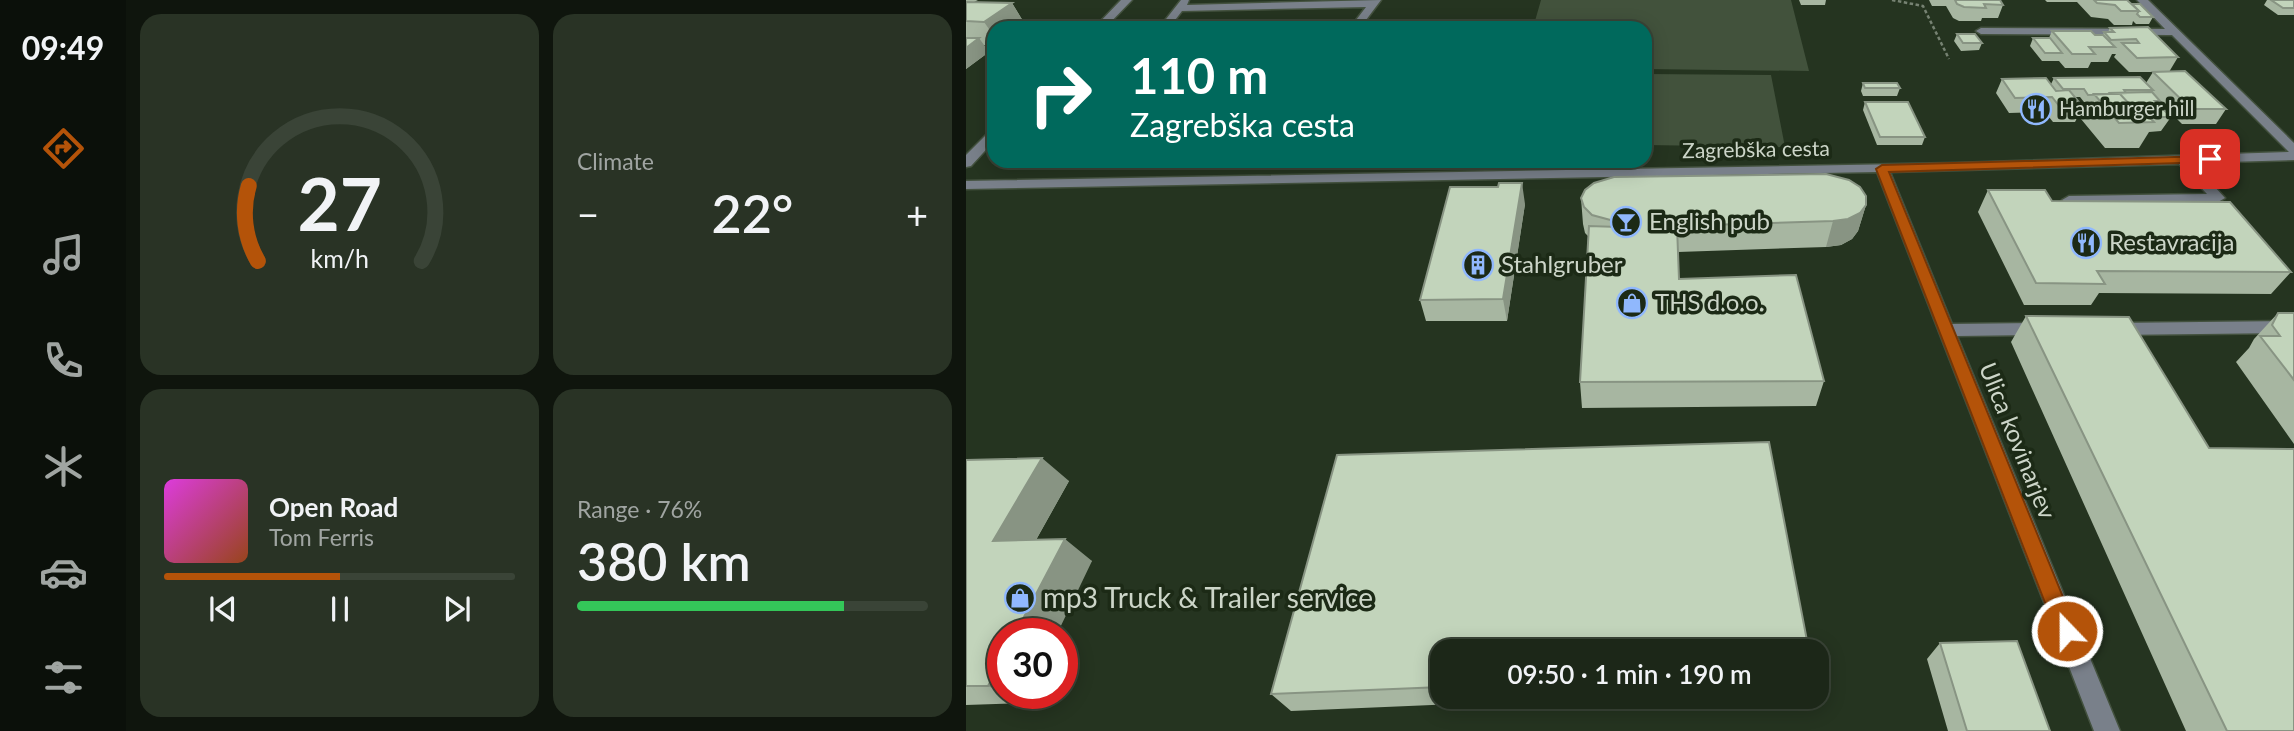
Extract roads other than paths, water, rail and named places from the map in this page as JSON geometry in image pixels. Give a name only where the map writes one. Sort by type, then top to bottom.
[{"type":"street","points":[[1106,21],[1127,0]]},
{"type":"street","points":[[2142,0],[2294,150]]},
{"type":"street","points":[[1170,21],[1183,4],[1374,2]]},
{"type":"street","points":[[1360,21],[1374,2]]},
{"type":"street","points":[[1981,31],[2176,32]]},
{"type":"street","points":[[966,163],[987,141]]},
{"type":"street","name":"Zagrebška cesta","points":[[966,185],[1882,169],[2294,156]]},
{"type":"street","points":[[2069,200],[2218,198],[2183,160]]},
{"type":"street","name":"Ulica kovinarjev","points":[[1882,169],[2107,731]]},
{"type":"street","points":[[2100,329],[2294,327]]},
{"type":"street","points":[[1946,330],[2059,329]]},
{"type":"place","name":"Hamburger hill","points":[[2036,109]]},
{"type":"place","name":"English pub","points":[[1626,222]]},
{"type":"place","name":"Restavracija","points":[[2086,243]]},
{"type":"place","name":"Stahlgruber","points":[[1478,265]]},
{"type":"place","name":"THS d.o.o.","points":[[1632,303]]},
{"type":"place","name":"mp3 Truck & Trailer service","points":[[1020,598]]}]
